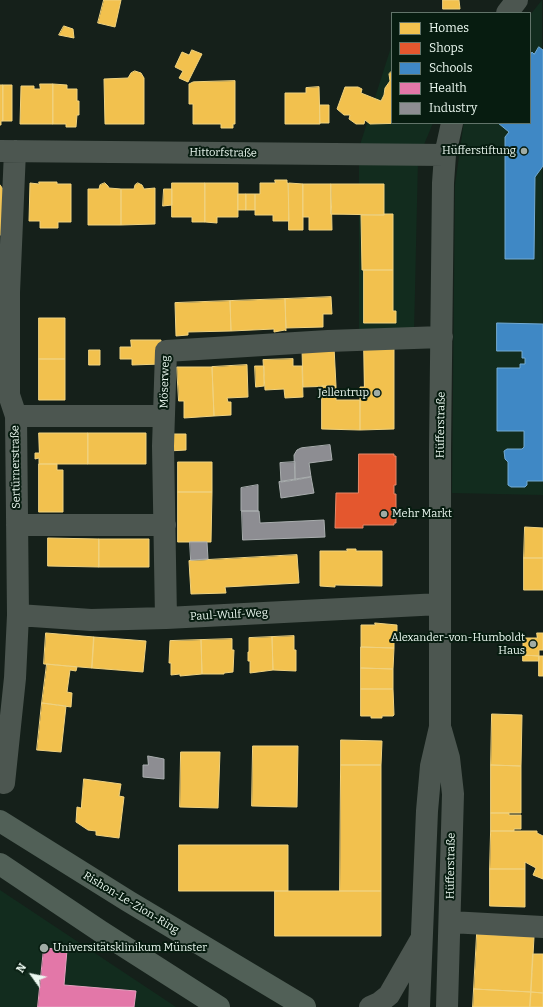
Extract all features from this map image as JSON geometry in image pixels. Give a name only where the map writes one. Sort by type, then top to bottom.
[{"type":"main road","name":"Rishon-Le-Zion-Ring","points":[[0,821],[135,905],[305,1007]]},
{"type":"main road","points":[[0,864],[100,931],[219,1007]]},
{"type":"street","points":[[508,12],[517,0]]},
{"type":"street","name":"Hüfferstraße","points":[[419,1007],[427,811],[431,766],[440,727],[443,183],[445,155],[452,124]]},
{"type":"street","name":"Hittorfstraße","points":[[8,151],[445,155]]},
{"type":"street","name":"Sertürnerstraße","points":[[4,783],[14,678],[18,615],[9,555],[17,525],[10,423],[5,293],[8,151]]},
{"type":"street","name":"Möserweg","points":[[166,618],[164,416],[166,351],[328,341],[442,338]]},
{"type":"street","points":[[10,423],[164,416]]},
{"type":"street","points":[[17,525],[165,525]]},
{"type":"street","name":"Paul-Wulf-Weg","points":[[18,615],[91,620],[166,618],[440,604]]},
{"type":"street","name":"Hüfferstraße","points":[[440,727],[449,758],[453,794],[450,922],[446,1007]]},
{"type":"street","points":[[450,922],[543,927]]},
{"type":"street","points":[[370,1007],[379,1003],[389,995],[423,936]]},
{"type":"shaded area","points":[[542,0],[543,495],[452,493],[455,185],[463,128],[464,124],[531,124],[531,14]]},
{"type":"shaded area","points":[[391,47],[391,124],[433,124],[418,159],[414,333],[359,332],[359,148]]},
{"type":"shaded area","name":"Universitätsklinikum Münster","points":[[0,890],[176,1007],[0,1007]]},
{"type":"building: Homes","points":[[104,0],[121,0],[115,27],[98,23]]},
{"type":"building: Homes","points":[[443,0],[459,0],[460,9],[443,9]]},
{"type":"building: Homes","points":[[64,26],[73,29],[74,38],[59,35]]},
{"type":"building: Homes","points":[[192,50],[202,54],[188,82],[179,78],[183,71],[175,67],[182,52],[189,55]]},
{"type":"building: Homes","points":[[135,71],[141,73],[144,78],[144,124],[105,124],[104,79],[128,78],[131,73]]},
{"type":"building: Homes","points":[[391,72],[391,123],[370,124],[365,120],[364,124],[356,124],[349,119],[350,115],[344,115],[337,109],[345,87],[358,87],[362,89],[361,93],[381,101],[385,88],[390,81],[389,74]]},
{"type":"building: Homes","points":[[235,81],[235,124],[233,124],[233,128],[221,128],[221,124],[193,124],[193,104],[189,104],[189,84],[193,82]]},
{"type":"building: Homes","points":[[40,84],[53,84],[53,124],[20,124],[21,86],[34,86],[34,89],[40,89]]},
{"type":"building: Homes","points":[[53,84],[67,85],[67,89],[77,89],[79,115],[77,115],[76,127],[66,127],[66,124],[53,124]]},
{"type":"building: Homes","points":[[0,85],[3,85],[3,121],[1,121],[1,125],[0,125]]},
{"type":"building: Homes","points":[[3,85],[12,85],[12,121],[3,121]]},
{"type":"building: Homes","points":[[319,87],[320,124],[285,124],[285,93],[306,93],[306,88]]},
{"type":"building: Homes","points":[[320,105],[329,105],[329,123],[320,123]]},
{"type":"building: Homes","points":[[275,180],[287,180],[289,221],[273,221],[273,215],[255,215],[255,194],[260,194],[260,183],[275,183]]},
{"type":"building: Homes","points":[[39,182],[71,184],[71,222],[58,222],[58,228],[40,228],[40,221],[29,221],[30,183],[39,184]]},
{"type":"building: Homes","points":[[105,183],[109,188],[121,189],[121,225],[88,225],[88,189],[99,189],[100,185]]},
{"type":"building: Homes","points":[[138,183],[142,185],[144,189],[155,188],[155,224],[121,225],[121,189],[134,189],[135,185]]},
{"type":"building: Homes","points":[[172,183],[205,183],[205,222],[192,222],[192,217],[172,217]]},
{"type":"building: Homes","points":[[205,183],[238,183],[238,217],[217,217],[217,223],[205,222]]},
{"type":"building: Homes","points":[[289,183],[303,184],[303,230],[289,230]]},
{"type":"building: Homes","points":[[303,184],[331,184],[332,230],[309,230],[309,217],[303,217]]},
{"type":"building: Homes","points":[[331,184],[384,184],[384,215],[331,214]]},
{"type":"building: Homes","points":[[0,185],[3,189],[3,235],[0,235]]},
{"type":"building: Homes","points":[[164,189],[172,189],[172,205],[163,206]]},
{"type":"building: Homes","points":[[238,194],[246,194],[246,210],[238,210]]},
{"type":"building: Homes","points":[[246,194],[255,194],[255,210],[246,210]]},
{"type":"building: Homes","points":[[393,214],[393,270],[362,270],[361,215]]},
{"type":"building: Homes","points":[[364,270],[393,270],[393,311],[396,311],[396,323],[364,323]]},
{"type":"building: Homes","points":[[331,297],[332,314],[323,314],[323,327],[286,328],[285,299]]},
{"type":"building: Homes","points":[[285,299],[286,331],[274,332],[274,329],[231,331],[230,301]]},
{"type":"building: Homes","points":[[230,301],[231,331],[188,332],[188,335],[176,336],[175,303]]},
{"type":"building: Homes","points":[[39,318],[65,318],[65,359],[39,359]]},
{"type":"building: Homes","points":[[131,340],[161,340],[161,364],[132,365],[132,359],[120,359],[120,347],[131,347]]},
{"type":"building: Homes","name":"Jellentrup","points":[[364,346],[394,346],[394,429],[360,430],[360,387],[364,387]]},
{"type":"building: Homes","points":[[334,347],[336,386],[303,387],[302,349]]},
{"type":"building: Homes","points":[[89,350],[100,350],[100,365],[89,365]]},
{"type":"building: Homes","points":[[39,359],[65,359],[65,400],[39,400]]},
{"type":"building: Homes","points":[[293,359],[293,366],[302,366],[303,397],[285,398],[284,389],[265,390],[263,360]]},
{"type":"building: Homes","points":[[247,365],[248,397],[227,398],[228,402],[231,402],[231,415],[214,416],[212,367]]},
{"type":"building: Homes","points":[[255,366],[264,366],[264,386],[256,387]]},
{"type":"building: Homes","points":[[177,367],[212,367],[214,416],[184,418],[184,401],[179,401]]},
{"type":"building: Homes","points":[[322,386],[336,386],[336,400],[360,400],[360,430],[322,429]]},
{"type":"building: Homes","points":[[39,433],[88,433],[88,464],[39,464],[39,458],[35,459],[35,453],[39,453]]},
{"type":"building: Homes","points":[[88,433],[146,433],[146,464],[88,464]]},
{"type":"building: Homes","points":[[168,434],[186,434],[186,450],[168,451]]},
{"type":"building: Homes","points":[[178,462],[212,462],[212,492],[178,492]]},
{"type":"building: Homes","points":[[39,464],[57,464],[57,470],[63,470],[63,512],[39,512]]},
{"type":"building: Homes","points":[[178,492],[212,492],[211,542],[178,542]]},
{"type":"building: Homes","points":[[525,527],[543,528],[543,558],[524,558]]},
{"type":"building: Homes","points":[[48,538],[99,539],[99,567],[48,566]]},
{"type":"building: Homes","points":[[99,539],[149,539],[149,567],[99,567]]},
{"type":"building: Homes","points":[[347,549],[356,549],[356,551],[382,551],[382,586],[320,586],[320,551],[347,551]]},
{"type":"building: Homes","points":[[297,555],[299,583],[225,587],[226,593],[191,594],[189,561]]},
{"type":"building: Homes","points":[[524,558],[543,558],[543,590],[524,590]]},
{"type":"building: Homes","points":[[375,623],[397,625],[397,636],[394,636],[394,648],[361,647],[361,625],[375,625]]},
{"type":"building: Homes","points":[[46,633],[94,637],[92,668],[44,664]]},
{"type":"building: Homes","name":"Alexander-von-Humboldt Haus","points":[[537,633],[543,633],[543,650],[539,650],[539,656],[523,655],[523,638],[537,638]]},
{"type":"building: Homes","points":[[294,636],[296,671],[273,670],[272,637]]},
{"type":"building: Homes","points":[[94,637],[146,641],[143,672],[92,668]]},
{"type":"building: Homes","points":[[272,637],[273,670],[250,673],[250,661],[248,661],[249,638]]},
{"type":"building: Homes","points":[[232,639],[232,650],[234,650],[233,672],[224,674],[202,674],[201,640]]},
{"type":"building: Homes","points":[[201,640],[202,674],[180,676],[180,674],[171,675],[171,663],[169,663],[170,641]]},
{"type":"building: Homes","points":[[361,647],[394,648],[393,669],[361,668]]},
{"type":"building: Homes","points":[[523,655],[539,656],[539,661],[523,661]]},
{"type":"building: Homes","points":[[539,656],[543,656],[543,676],[539,676]]},
{"type":"building: Homes","points":[[47,664],[77,667],[76,671],[70,670],[67,692],[72,693],[71,707],[42,703]]},
{"type":"building: Homes","points":[[361,668],[393,669],[393,689],[361,689]]},
{"type":"building: Homes","points":[[361,689],[393,689],[394,715],[382,716],[382,718],[361,716]]},
{"type":"building: Homes","points":[[42,703],[66,706],[61,752],[37,750]]},
{"type":"building: Homes","points":[[492,714],[522,715],[521,766],[491,765]]},
{"type":"building: Homes","points":[[341,740],[382,741],[381,765],[341,765]]},
{"type":"building: Homes","points":[[253,746],[298,746],[297,807],[252,806]]},
{"type":"building: Homes","points":[[181,752],[220,752],[218,808],[180,807]]},
{"type":"building: Homes","points":[[341,765],[381,765],[381,891],[340,891]]},
{"type":"building: Homes","points":[[491,765],[521,766],[521,813],[491,813]]},
{"type":"building: Homes","points":[[84,779],[121,784],[119,796],[124,797],[119,838],[96,835],[96,831],[88,830],[76,822],[77,807],[81,808]]},
{"type":"building: Homes","points":[[491,813],[521,815],[521,829],[514,829],[514,831],[491,831]]},
{"type":"building: Homes","points":[[491,831],[537,831],[537,833],[543,836],[543,879],[533,875],[536,868],[525,862],[525,869],[490,869]]},
{"type":"building: Homes","points":[[179,845],[288,845],[288,891],[179,891]]},
{"type":"building: Homes","points":[[490,869],[525,869],[525,907],[490,906]]},
{"type":"building: Homes","points":[[275,891],[381,891],[381,936],[275,936]]},
{"type":"building: Homes","points":[[477,934],[534,937],[531,992],[474,989]]},
{"type":"building: Homes","points":[[533,954],[543,954],[543,993],[531,992]]},
{"type":"building: Homes","points":[[474,989],[531,992],[530,1007],[473,1007]]},
{"type":"building: Homes","points":[[531,992],[543,993],[543,1007],[530,1007]]},
{"type":"building: Shops","points":[[359,454],[394,454],[394,456],[396,456],[396,485],[394,485],[394,494],[396,494],[396,523],[394,523],[394,525],[363,525],[363,528],[335,528],[336,493],[358,493]]},
{"type":"building: Schools","name":"Hüfferstiftung","points":[[539,47],[543,50],[543,166],[535,177],[534,259],[505,259],[505,137],[509,132],[499,124],[531,124],[531,54],[532,52],[534,54]]},
{"type":"building: Schools","points":[[497,323],[543,324],[543,481],[527,481],[527,485],[525,487],[511,487],[508,485],[508,462],[505,459],[504,451],[507,449],[522,449],[524,447],[524,431],[497,431],[497,368],[520,368],[520,364],[525,364],[525,358],[522,358],[522,351],[497,351]]},
{"type":"building: Health","points":[[44,948],[67,950],[64,985],[136,991],[134,1007],[38,1007]]},
{"type":"building: Industry","points":[[330,445],[332,460],[309,463],[311,477],[295,480],[294,455],[297,450],[301,448]]},
{"type":"building: Industry","points":[[295,462],[295,480],[281,482],[280,463]]},
{"type":"building: Industry","points":[[311,477],[314,493],[281,498],[279,482]]},
{"type":"building: Industry","points":[[258,485],[258,511],[241,511],[241,488]]},
{"type":"building: Industry","points":[[242,511],[259,511],[260,523],[324,520],[325,537],[243,540]]},
{"type":"building: Industry","points":[[190,542],[207,542],[208,559],[191,560]]},
{"type":"building: Industry","points":[[148,756],[164,759],[164,779],[143,777],[143,765],[148,765]]},
{"type":"place","name":"Hüfferstiftung","points":[[524,151]]},
{"type":"place","name":"Jellentrup","points":[[377,393]]},
{"type":"place","name":"Mehr Markt","points":[[384,514]]},
{"type":"place","name":"Alexander-von-Humboldt Haus","points":[[533,644]]},
{"type":"place","name":"Universitätsklinikum Münster","points":[[44,948]]}]
